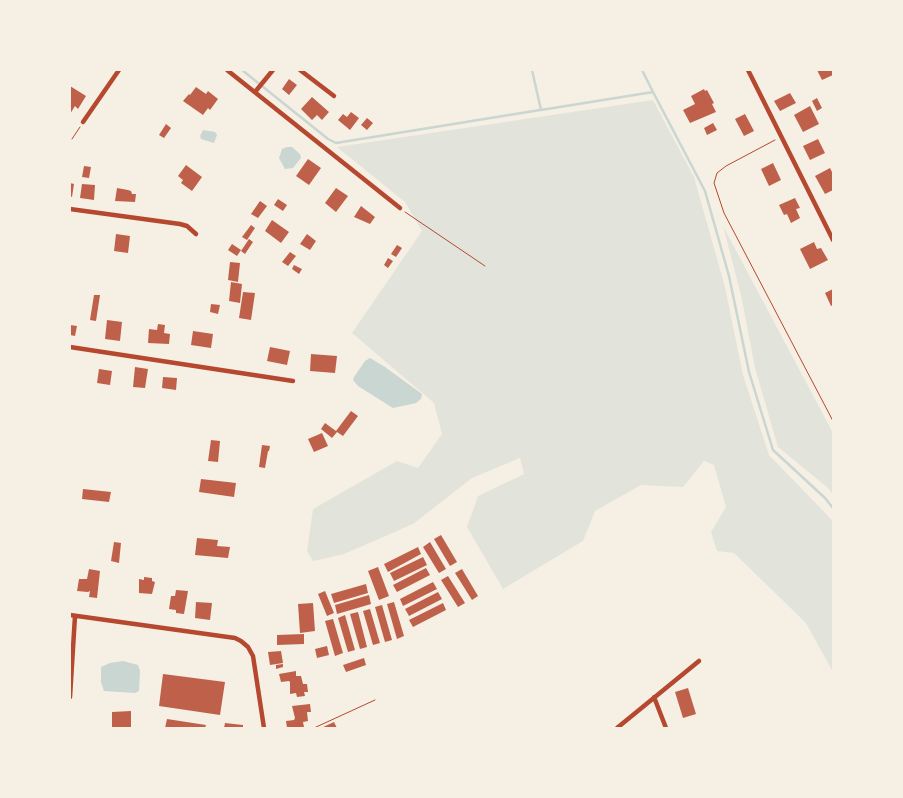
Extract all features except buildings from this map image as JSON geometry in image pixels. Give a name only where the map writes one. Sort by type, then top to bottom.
[{"type":"street","points":[[83,122],[118,70]]},
{"type":"street","points":[[228,70],[400,208]]},
{"type":"street","points":[[255,92],[273,70]]},
{"type":"street","points":[[300,70],[334,96]]},
{"type":"street","points":[[748,70],[833,240]]},
{"type":"street","points":[[70,209],[180,224],[187,226],[196,234]]},
{"type":"street","points":[[70,347],[293,381]]},
{"type":"street","points":[[70,697],[73,615],[235,638],[248,646],[253,656],[264,728]]},
{"type":"street","points":[[617,728],[699,661]]},
{"type":"street","points":[[654,697],[666,728]]},
{"type":"path","points":[[72,139],[83,122]]},
{"type":"path","points":[[782,137],[726,166],[717,173],[714,183],[724,213],[833,421]]},
{"type":"path","points":[[400,208],[485,266]]},
{"type":"path","points":[[314,728],[375,700]]},
{"type":"shaded area","points":[[653,100],[694,177],[725,287],[743,375],[769,455],[833,521],[833,672],[806,623],[734,553],[717,551],[711,532],[726,507],[714,465],[704,461],[683,487],[641,485],[595,511],[583,541],[503,589],[467,527],[478,496],[524,474],[520,458],[472,478],[413,524],[344,554],[313,561],[307,551],[313,509],[397,461],[418,468],[442,434],[434,403],[352,333],[422,231],[405,202],[337,147]]},
{"type":"shaded area","points":[[203,130],[215,132],[217,135],[214,143],[201,139],[200,136]]},
{"type":"shaded area","points":[[292,147],[300,154],[301,158],[293,168],[285,169],[279,158],[282,149]]},
{"type":"shaded area","points":[[723,226],[833,433],[833,495],[828,488],[778,447],[755,368],[741,295]]},
{"type":"shaded area","points":[[370,358],[422,394],[421,399],[416,403],[393,408],[358,386],[353,380],[354,377],[365,361]]},
{"type":"shaded area","points":[[123,661],[138,665],[140,671],[139,691],[135,693],[104,691],[101,682],[101,667]]},
{"type":"waterway","points":[[242,70],[328,139],[336,143],[540,110]]},
{"type":"waterway","points":[[532,70],[541,110],[653,92],[705,191],[729,276],[749,372],[773,450],[825,498],[833,508]]},
{"type":"waterway","points":[[642,70],[653,92]]}]
